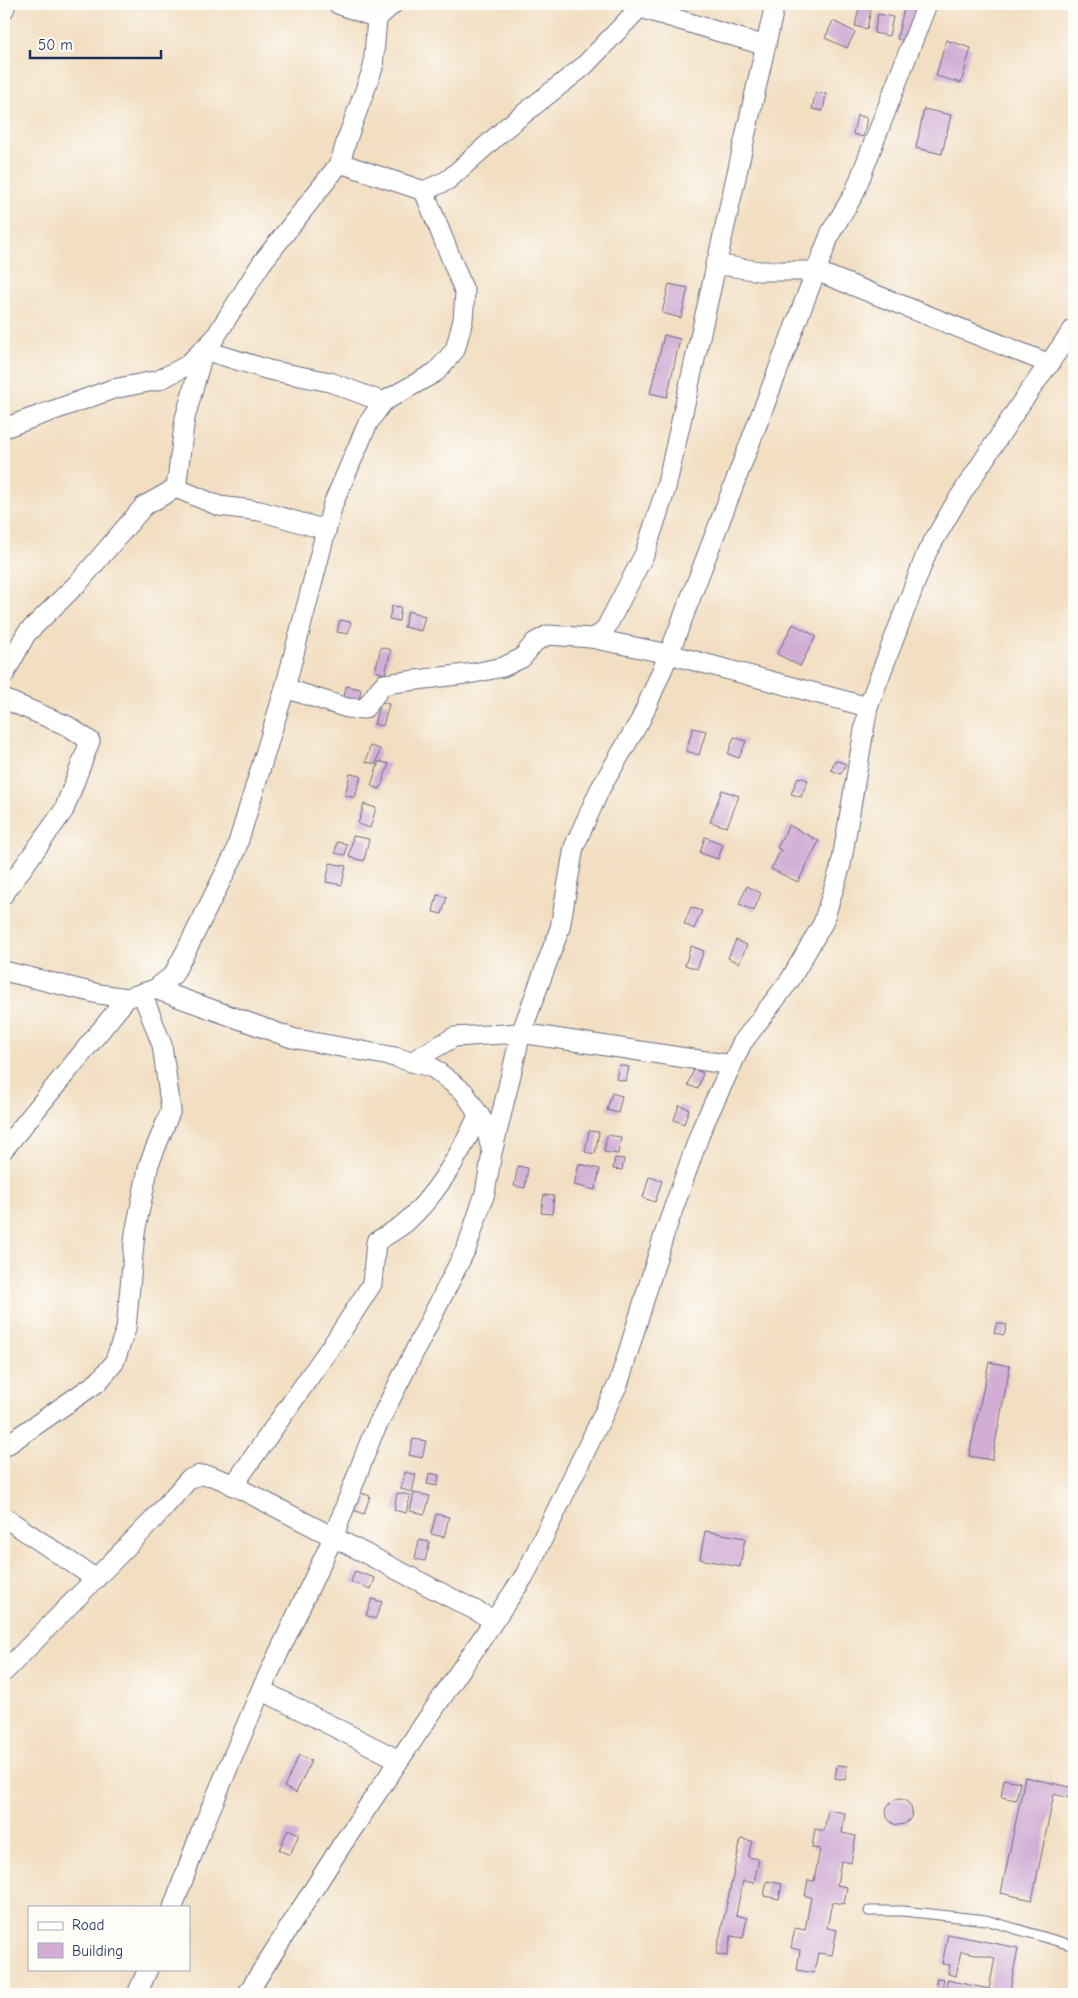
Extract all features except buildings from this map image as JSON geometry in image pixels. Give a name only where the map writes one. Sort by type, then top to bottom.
[{"type":"street","points":[[4,10],[6,4]]},
{"type":"street","points":[[338,4],[377,18]]},
{"type":"street","points":[[4,428],[113,390],[159,380],[186,366],[204,350],[214,339],[261,264],[340,163],[374,68],[377,18],[393,4]]},
{"type":"street","points":[[591,638],[601,634],[607,626],[645,553],[666,488],[775,4]]},
{"type":"street","points":[[173,1906],[200,1834],[261,1690],[332,1538],[372,1436],[467,1247],[486,1193],[492,1153],[520,1033],[560,928],[574,847],[600,789],[641,719],[669,654],[831,232],[854,194],[927,4]]},
{"type":"street","points":[[340,163],[424,191],[448,180],[507,127],[584,66],[641,6],[766,46]]},
{"type":"street","points":[[4,1149],[142,993],[172,975],[235,853],[284,688],[333,504],[368,423],[383,402],[436,372],[455,350],[463,320],[465,293],[424,191]]},
{"type":"street","points":[[715,264],[759,271],[816,271],[1050,364]]},
{"type":"street","points":[[247,1994],[341,1846],[525,1575],[619,1382],[667,1226],[702,1128],[742,1043],[790,980],[823,923],[841,865],[868,706],[927,552],[992,447],[1074,328]]},
{"type":"street","points":[[204,350],[269,370],[330,382],[383,402]]},
{"type":"street","points":[[176,488],[185,418],[204,350]]},
{"type":"street","points":[[176,488],[219,506],[260,511],[326,530]]},
{"type":"street","points":[[4,675],[26,634],[79,582],[144,506],[176,488]]},
{"type":"street","points":[[284,688],[348,708],[364,709],[384,684],[474,673],[503,667],[522,658],[535,642],[548,635],[591,638],[669,654],[868,706]]},
{"type":"street","points":[[4,699],[68,726],[90,741],[64,810],[4,894]]},
{"type":"street","points":[[4,971],[99,994],[142,993],[292,1038],[433,1068],[464,1092],[485,1124],[492,1153]]},
{"type":"street","points":[[4,1447],[98,1382],[114,1363],[126,1329],[134,1233],[149,1164],[171,1110],[162,1045],[142,993]]},
{"type":"street","points":[[411,1062],[454,1037],[520,1033],[732,1065]]},
{"type":"street","points":[[233,1486],[339,1335],[372,1284],[376,1242],[404,1224],[426,1202],[464,1148],[479,1114]]},
{"type":"street","points":[[4,1672],[153,1520],[189,1479],[200,1475],[212,1476],[233,1486],[494,1620]]},
{"type":"street","points":[[4,1517],[96,1579]]},
{"type":"street","points":[[261,1690],[399,1760]]},
{"type":"street","points":[[137,1994],[148,1970]]},
{"type":"lane","points":[[869,1911],[903,1911],[986,1920],[1074,1946]]}]
